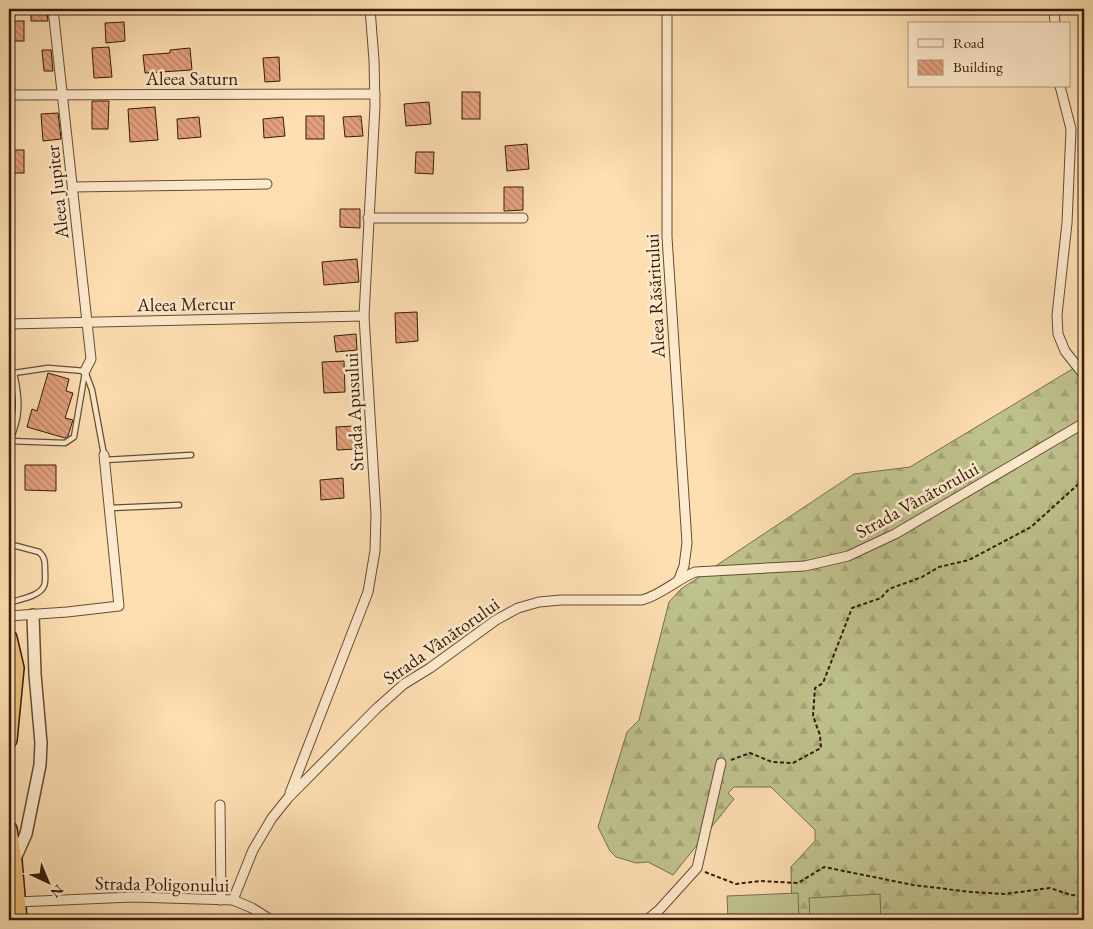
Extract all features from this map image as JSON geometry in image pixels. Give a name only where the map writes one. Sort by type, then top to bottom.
[{"type":"highway","points":[[9,638],[16,668],[9,740]]},
{"type":"highway","points":[[9,660],[9,674]]},
{"type":"highway","points":[[9,829],[14,861],[13,903],[19,920]]},
{"type":"street","name":"Aleea Jupiter","points":[[53,9],[92,359],[85,370]]},
{"type":"street","name":"Strada Apusului","points":[[288,798],[368,592],[376,551],[376,514],[364,316],[376,94],[370,9]]},
{"type":"street","name":"Aleea Răsăritului","points":[[667,9],[667,237],[687,542],[684,566],[679,579]]},
{"type":"street","points":[[1054,9],[1055,22]]},
{"type":"street","points":[[1061,88],[1071,129],[1067,223],[1057,315],[1058,334],[1065,351],[1084,375]]},
{"type":"street","name":"Aleea Saturn","points":[[9,95],[376,94]]},
{"type":"street","points":[[73,187],[267,184]]},
{"type":"street","points":[[368,218],[523,218]]},
{"type":"street","name":"Aleea Mercur","points":[[9,324],[364,316]]},
{"type":"street","name":"Strada Vânătorului","points":[[233,900],[253,850],[272,818],[288,798],[392,694],[496,620],[518,608],[539,602],[561,600],[642,600],[655,596],[679,579],[695,572],[805,566],[848,556],[895,534],[1084,423]]},
{"type":"street","points":[[9,616],[119,606],[105,457]]},
{"type":"street","points":[[14,861],[26,834],[40,765],[41,743],[35,674],[33,615]]},
{"type":"street","points":[[648,920],[697,868],[721,764]]},
{"type":"street","points":[[220,805],[221,900]]},
{"type":"street","name":"Strada Poligonului","points":[[13,903],[132,897],[233,900],[252,908],[271,920]]},
{"type":"lane","points":[[48,368],[85,370],[74,437],[70,441],[65,443],[9,441],[18,420],[19,395],[11,373],[48,368]]},
{"type":"lane","points":[[85,370],[92,390],[105,457],[191,455]]},
{"type":"lane","points":[[110,508],[179,505]]},
{"type":"lane","points":[[9,544],[39,552],[42,555],[44,559],[45,582],[44,587],[38,593],[9,603]]},
{"type":"path","points":[[721,764],[750,753],[772,762],[793,763],[821,748],[820,735],[813,716],[815,688],[823,683],[852,608],[881,598],[889,588],[922,577],[939,567],[969,560],[1031,527],[1084,479]]},
{"type":"path","points":[[697,868],[736,884],[760,881],[798,882],[824,867],[913,885],[971,892],[1005,894],[1050,888],[1071,895],[1084,896]]},
{"type":"green space","points":[[1084,362],[1084,920],[792,920],[791,867],[815,841],[815,830],[771,787],[734,787],[728,793],[734,799],[673,875],[648,862],[636,863],[616,857],[610,851],[598,827],[627,732],[639,720],[669,602],[681,589],[854,474],[910,467]]},
{"type":"green space","points":[[798,893],[799,920],[728,920],[727,896]]},
{"type":"green space","points":[[880,894],[881,920],[810,920],[809,898]]},
{"type":"building","points":[[31,12],[47,12],[48,21],[31,21]]},
{"type":"building","points":[[9,21],[24,21],[24,41],[9,41]]},
{"type":"building","points":[[124,22],[125,41],[106,43],[105,23]]},
{"type":"building","points":[[109,47],[112,77],[94,78],[92,48]]},
{"type":"building","points":[[190,48],[192,70],[145,73],[143,55],[170,53],[170,50]]},
{"type":"building","points":[[42,50],[51,50],[53,71],[44,71]]},
{"type":"building","points":[[279,57],[280,81],[265,82],[263,58]]},
{"type":"building","points":[[462,92],[480,92],[480,119],[462,119]]},
{"type":"building","points":[[92,101],[109,101],[108,129],[92,129]]},
{"type":"building","points":[[429,102],[431,124],[406,126],[404,104]]},
{"type":"building","points":[[155,107],[158,140],[130,142],[128,109]]},
{"type":"building","points":[[58,113],[61,139],[43,141],[41,114]]},
{"type":"building","points":[[306,116],[324,116],[324,139],[306,139]]},
{"type":"building","points":[[361,116],[363,136],[345,137],[343,117]]},
{"type":"building","points":[[199,117],[201,137],[178,139],[177,119]]},
{"type":"building","points":[[283,117],[285,136],[264,138],[263,119]]},
{"type":"building","points":[[527,144],[529,169],[507,171],[505,146]]},
{"type":"building","points":[[9,150],[24,150],[24,173],[9,173]]},
{"type":"building","points":[[416,152],[434,152],[433,174],[415,173]]},
{"type":"building","points":[[504,187],[523,187],[523,210],[504,211]]},
{"type":"building","points":[[340,209],[360,209],[360,228],[340,227]]},
{"type":"building","points":[[357,259],[359,282],[324,285],[322,262]]},
{"type":"building","points":[[417,312],[418,341],[396,343],[395,313]]},
{"type":"building","points":[[356,334],[357,350],[336,352],[334,336]]},
{"type":"building","points":[[344,361],[345,392],[324,393],[322,362]]},
{"type":"building","points":[[48,373],[69,379],[66,391],[73,393],[65,418],[73,420],[68,436],[65,438],[27,427],[32,409],[37,411]]},
{"type":"building","points":[[355,426],[356,449],[337,450],[336,427]]},
{"type":"building","points":[[25,465],[56,465],[56,491],[25,490]]},
{"type":"building","points":[[343,478],[344,498],[321,500],[320,480]]}]
